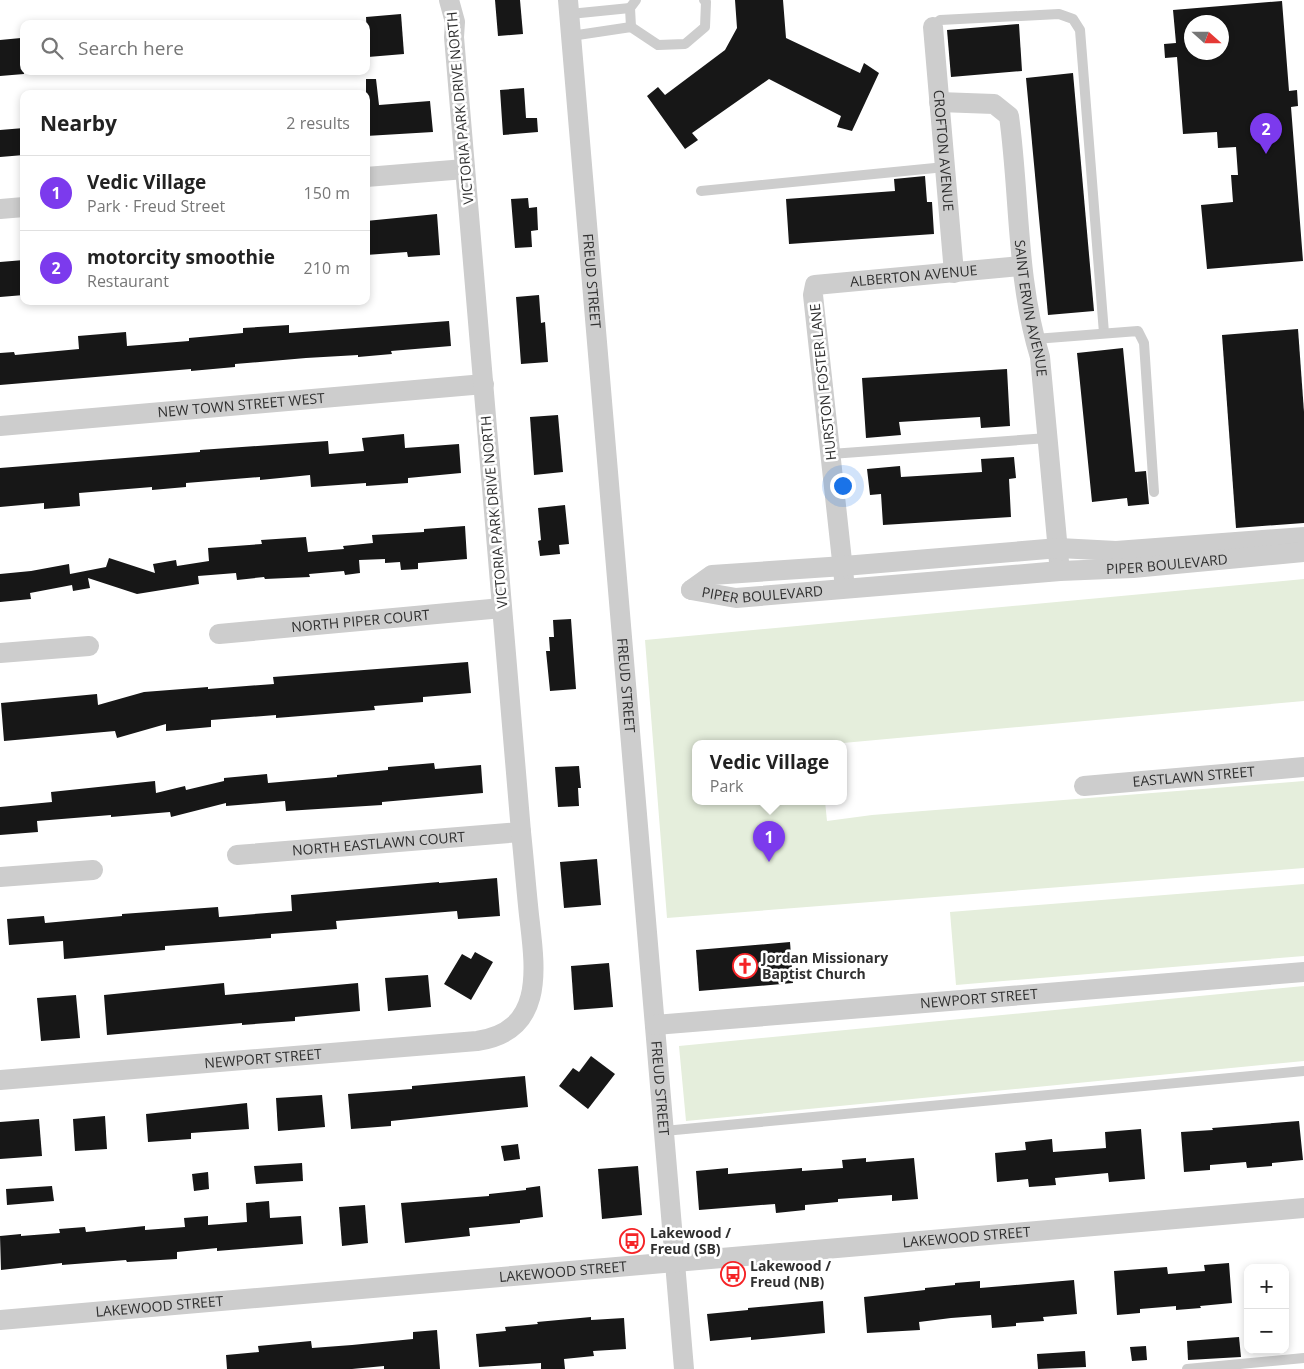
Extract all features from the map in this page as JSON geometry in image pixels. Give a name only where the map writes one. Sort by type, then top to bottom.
[{"type":"street","name":"VICTORIA PARK DRIVE NORTH","points":[[449,0],[455,22],[454,37],[502,608],[534,958],[533,994],[529,1004],[518,1020]]},
{"type":"street","name":"FREUD STREET","points":[[569,7],[684,1369]]},
{"type":"street","name":"CROFTON AVENUE","points":[[933,27],[954,273]]},
{"type":"street","name":"SAINT ERVIN AVENUE","points":[[940,102],[994,104],[1008,116],[1022,266],[1040,357],[1060,571]]},
{"type":"street","points":[[370,177],[465,169]]},
{"type":"street","points":[[0,209],[20,207]]},
{"type":"street","name":"ALBERTON AVENUE","points":[[813,296],[816,285],[1022,266]]},
{"type":"street","name":"HURSTON FOSTER LANE","points":[[813,296],[844,566],[844,588]]},
{"type":"street","name":"NEW TOWN STREET WEST","points":[[0,426],[484,384]]},
{"type":"street","name":"PIPER BOULEVARD","points":[[1304,537],[1116,550],[1058,548],[712,575],[691,590],[736,598],[1060,571],[1133,568],[1304,552]]},
{"type":"street","name":"NORTH PIPER COURT","points":[[219,634],[502,608]]},
{"type":"street","points":[[0,652],[89,646]]},
{"type":"street","name":"EASTLAWN STREET","points":[[1084,786],[1304,767]]},
{"type":"street","name":"NORTH EASTLAWN COURT","points":[[237,855],[521,832]]},
{"type":"street","points":[[0,876],[92,870]]},
{"type":"street","name":"NEWPORT STREET","points":[[655,1026],[1304,972]]},
{"type":"street","name":"NEWPORT STREET","points":[[0,1080],[477,1041],[498,1036],[513,1026],[518,1020]]},
{"type":"street","name":"LAKEWOOD STREET","points":[[0,1320],[1304,1208]]},
{"type":"lane","points":[[572,36],[631,27],[658,45],[685,44],[705,27],[706,2],[704,0]]},
{"type":"lane","points":[[569,7],[633,4],[631,27]]},
{"type":"lane","points":[[933,27],[940,20],[1060,14],[1073,19],[1080,30],[1104,333]]},
{"type":"lane","points":[[701,191],[945,167]]},
{"type":"lane","points":[[1035,339],[1138,332],[1144,344],[1154,492]]},
{"type":"lane","points":[[831,454],[1048,438]]},
{"type":"lane","points":[[664,1131],[1304,1070]]},
{"type":"lane","points":[[1187,1369],[1304,1358]]},
{"type":"green space","points":[[1304,579],[1304,701],[847,743],[847,740],[692,740],[692,805],[825,805],[827,821],[872,815],[1304,781],[1304,868],[667,918],[645,640]]},
{"type":"green space","points":[[1304,884],[1304,956],[956,985],[950,912]]},
{"type":"green space","points":[[1304,986],[1304,1061],[686,1121],[679,1046]]},
{"type":"building","points":[[495,0],[520,0],[523,34],[498,36]]},
{"type":"building","points":[[735,0],[783,0],[786,38],[860,73],[864,63],[879,73],[852,131],[837,127],[841,116],[769,79],[692,133],[698,140],[685,149],[647,96],[658,87],[665,95],[725,50],[737,28]]},
{"type":"building","points":[[1282,1],[1289,91],[1297,90],[1298,106],[1291,107],[1303,261],[1207,269],[1201,205],[1233,202],[1231,175],[1238,175],[1236,147],[1218,148],[1217,132],[1183,134],[1177,57],[1165,58],[1164,44],[1176,43],[1173,10]]},
{"type":"building","points":[[401,14],[404,54],[370,57],[370,20],[366,20],[366,17]]},
{"type":"building","points":[[1019,24],[1022,71],[951,77],[947,30]]},
{"type":"building","points":[[20,38],[20,74],[0,76],[0,40]]},
{"type":"building","points":[[1073,73],[1094,311],[1048,315],[1026,78]]},
{"type":"building","points":[[366,79],[376,79],[379,105],[430,101],[433,132],[370,136],[370,90],[366,90]]},
{"type":"building","points":[[524,88],[526,118],[537,118],[538,132],[503,135],[500,90]]},
{"type":"building","points":[[20,128],[20,155],[0,157],[0,130]]},
{"type":"building","points":[[925,176],[927,202],[932,202],[934,234],[789,244],[786,199],[895,191],[894,179]]},
{"type":"building","points":[[528,198],[529,208],[537,207],[538,230],[531,231],[532,247],[515,248],[511,199]]},
{"type":"building","points":[[437,214],[440,255],[408,257],[407,252],[370,255],[370,221]]},
{"type":"building","points":[[20,260],[20,295],[0,297],[0,262]]},
{"type":"building","points":[[539,295],[541,323],[545,322],[548,362],[521,364],[516,297]]},
{"type":"building","points":[[449,321],[451,346],[391,351],[392,354],[358,357],[358,355],[306,358],[235,364],[235,367],[191,371],[191,369],[0,385],[0,353],[14,352],[15,355],[79,349],[78,336],[126,332],[127,346],[189,341],[189,338],[243,333],[243,328],[289,325],[289,333]]},
{"type":"building","points":[[1298,329],[1304,412],[1304,523],[1236,528],[1222,335]]},
{"type":"building","points":[[1123,348],[1135,472],[1146,471],[1149,504],[1128,506],[1127,498],[1092,502],[1077,353]]},
{"type":"building","points":[[1007,369],[1010,426],[981,428],[980,417],[899,422],[901,435],[866,438],[862,378]]},
{"type":"building","points":[[558,415],[563,472],[534,475],[530,417]]},
{"type":"building","points":[[404,434],[405,448],[459,444],[461,473],[408,478],[408,483],[366,486],[366,483],[311,487],[310,475],[260,480],[260,477],[186,483],[186,487],[152,490],[152,487],[79,493],[80,506],[44,509],[44,503],[0,507],[0,468],[200,452],[200,450],[328,441],[329,454],[364,451],[362,438]]},
{"type":"building","points":[[1014,457],[1016,478],[1009,479],[1011,517],[883,525],[881,494],[870,495],[867,469],[900,466],[901,477],[982,472],[981,459]]},
{"type":"building","points":[[565,505],[569,544],[559,545],[560,554],[540,556],[538,541],[541,540],[538,508]]},
{"type":"building","points":[[465,526],[467,559],[418,563],[418,569],[401,570],[400,562],[385,563],[385,559],[359,560],[360,573],[345,575],[344,571],[309,574],[310,577],[265,579],[264,577],[237,580],[236,573],[198,576],[199,584],[137,594],[88,578],[90,588],[73,591],[72,585],[30,593],[31,599],[0,602],[0,574],[69,564],[70,574],[106,567],[109,558],[155,573],[153,564],[176,560],[177,566],[209,561],[208,548],[262,544],[261,540],[306,537],[308,552],[344,549],[343,546],[373,543],[372,535],[424,532],[424,529]]},
{"type":"building","points":[[571,619],[576,689],[550,691],[546,651],[550,651],[549,637],[554,637],[553,620]]},
{"type":"building","points":[[468,662],[471,693],[423,697],[423,702],[374,706],[375,710],[276,718],[276,715],[211,720],[211,727],[166,731],[166,724],[117,738],[115,731],[4,741],[1,703],[97,694],[98,705],[144,692],[274,684],[273,677]]},
{"type":"building","points":[[434,763],[435,769],[481,765],[483,793],[382,802],[382,805],[286,811],[285,801],[226,806],[226,803],[171,817],[170,812],[37,821],[38,832],[0,835],[0,807],[52,802],[51,792],[155,781],[156,793],[185,786],[186,790],[224,781],[224,778],[267,774],[268,783],[337,777],[337,775],[388,770],[388,767]]},
{"type":"building","points":[[579,766],[581,788],[578,788],[579,806],[558,807],[555,767]]},
{"type":"building","points":[[597,859],[601,905],[564,908],[560,862]]},
{"type":"building","points":[[497,878],[500,916],[458,919],[457,911],[336,921],[337,929],[271,934],[271,938],[165,946],[165,950],[64,959],[63,941],[9,945],[7,919],[44,916],[45,923],[122,916],[122,914],[218,907],[219,917],[292,911],[291,895]]},
{"type":"building","name":"Jordan Missionary Baptist Church","points":[[790,942],[793,983],[699,991],[696,950]]},
{"type":"building","points":[[475,952],[493,962],[471,1000],[444,984],[462,954],[471,959]]},
{"type":"building","points":[[609,963],[613,1007],[574,1010],[571,966]]},
{"type":"building","points":[[428,975],[431,1007],[388,1011],[385,978]]},
{"type":"building","points":[[224,983],[225,995],[358,983],[360,1011],[295,1017],[295,1021],[242,1025],[242,1023],[107,1035],[104,995]]},
{"type":"building","points":[[76,995],[80,1038],[41,1041],[37,998]]},
{"type":"building","points":[[591,1056],[615,1074],[588,1109],[559,1086],[573,1068],[579,1072]]},
{"type":"building","points":[[525,1076],[528,1107],[391,1121],[391,1126],[351,1129],[348,1094],[412,1089],[412,1086]]},
{"type":"building","points":[[322,1095],[325,1127],[278,1131],[276,1098]]},
{"type":"building","points":[[247,1103],[249,1129],[191,1133],[191,1139],[148,1142],[146,1114]]},
{"type":"building","points":[[105,1116],[107,1149],[75,1151],[73,1119]]},
{"type":"building","points":[[39,1119],[42,1156],[0,1159],[0,1122]]},
{"type":"building","points":[[1299,1121],[1303,1160],[1272,1163],[1272,1166],[1247,1168],[1246,1162],[1210,1165],[1210,1170],[1184,1172],[1181,1132]]},
{"type":"building","points":[[1141,1129],[1145,1179],[1109,1182],[1108,1173],[1055,1178],[1056,1185],[1029,1187],[1028,1179],[997,1182],[995,1153],[1026,1150],[1025,1142],[1052,1139],[1053,1152],[1106,1148],[1105,1132]]},
{"type":"building","points":[[518,1144],[520,1159],[504,1161],[501,1146]]},
{"type":"building","points":[[866,1158],[866,1162],[914,1158],[918,1199],[892,1201],[892,1195],[838,1199],[838,1202],[805,1205],[805,1210],[776,1213],[775,1204],[699,1210],[696,1171],[728,1168],[728,1174],[802,1168],[802,1171],[843,1168],[842,1160]]},
{"type":"building","points":[[302,1163],[303,1181],[256,1184],[254,1166]]},
{"type":"building","points":[[638,1166],[642,1215],[602,1219],[598,1169]]},
{"type":"building","points":[[208,1172],[209,1189],[194,1191],[192,1174]]},
{"type":"building","points":[[52,1186],[54,1201],[7,1205],[6,1189]]},
{"type":"building","points":[[540,1186],[543,1217],[520,1220],[520,1223],[469,1228],[470,1236],[405,1243],[401,1203],[489,1196],[489,1194],[526,1190],[526,1188]]},
{"type":"building","points":[[269,1201],[270,1218],[301,1216],[303,1244],[217,1251],[217,1248],[177,1252],[177,1259],[127,1262],[126,1260],[62,1265],[62,1263],[1,1270],[0,1236],[60,1233],[59,1229],[85,1227],[86,1232],[145,1226],[145,1230],[185,1227],[184,1218],[208,1216],[208,1225],[247,1222],[246,1203]]},
{"type":"building","points":[[365,1205],[368,1243],[342,1246],[339,1207]]},
{"type":"building","points":[[1229,1263],[1232,1303],[1176,1310],[1176,1306],[1140,1309],[1140,1313],[1117,1315],[1114,1271],[1167,1267],[1168,1274],[1205,1271],[1204,1265]]},
{"type":"building","points":[[1074,1280],[1077,1314],[1043,1317],[1044,1321],[1016,1323],[1016,1326],[992,1328],[991,1315],[951,1318],[919,1322],[920,1330],[867,1333],[864,1297],[925,1290],[925,1288],[955,1285],[955,1283],[980,1281],[980,1288]]},
{"type":"building","points":[[823,1301],[825,1333],[751,1340],[751,1337],[710,1341],[707,1314]]},
{"type":"building","points":[[591,1317],[591,1320],[624,1318],[626,1349],[593,1351],[594,1356],[564,1359],[565,1369],[541,1369],[541,1363],[479,1367],[476,1334],[506,1331],[505,1327],[538,1324],[537,1322]]},
{"type":"building","points":[[437,1330],[440,1369],[384,1369],[384,1366],[352,1369],[227,1369],[226,1355],[259,1352],[258,1346],[311,1341],[312,1348],[352,1345],[413,1339],[413,1332]]},
{"type":"building","points":[[1239,1337],[1241,1357],[1188,1360],[1187,1341]]},
{"type":"building","points":[[1146,1346],[1147,1360],[1132,1361],[1130,1347]]},
{"type":"building","points":[[1085,1351],[1086,1367],[1038,1369],[1037,1354]]},
{"type":"place","name":"motorcity smoothie","points":[[1266,154]]},
{"type":"place","name":"Vedic Village","points":[[769,862]]},
{"type":"place","name":"Jordan Missionary Baptist Church","points":[[745,966]]},
{"type":"place","name":"Lakewood / Freud (SB)","points":[[632,1241]]},
{"type":"place","name":"Lakewood / Freud (NB)","points":[[733,1274]]}]
